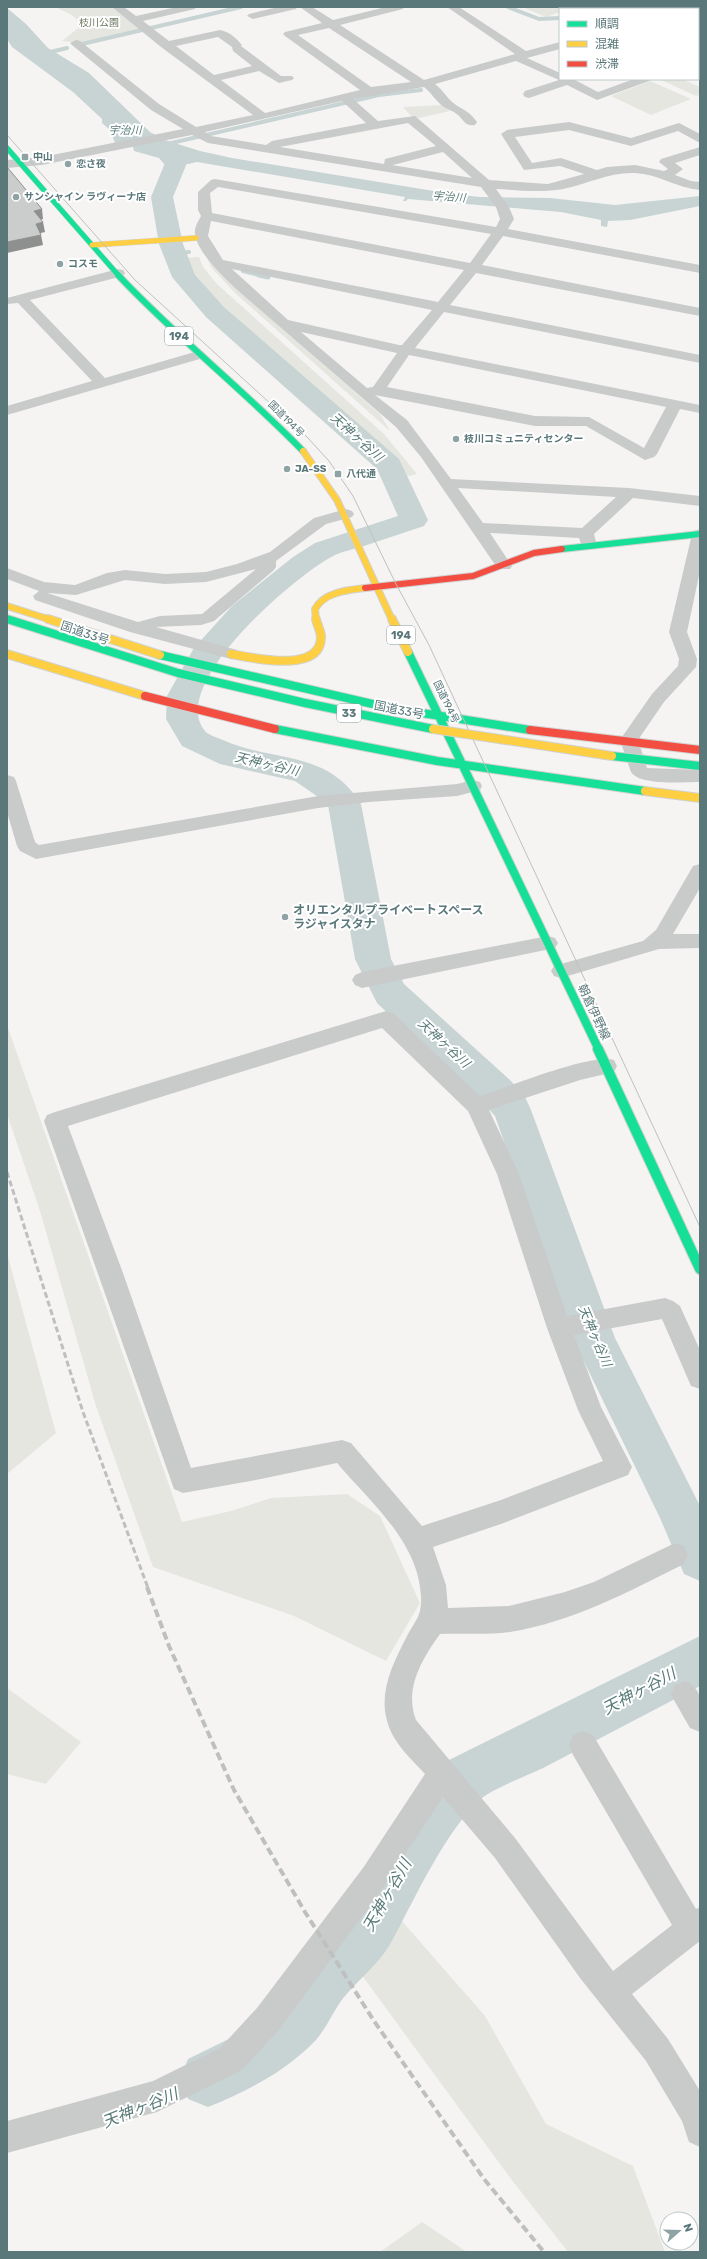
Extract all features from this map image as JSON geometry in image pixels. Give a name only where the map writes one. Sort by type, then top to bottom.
[{"type":"main road","name":"国道194号","points":[[7,148],[13,163],[118,273],[198,355],[256,404],[296,444],[322,474],[339,498],[376,587],[442,718],[463,766]]},
{"type":"main road","points":[[92,245],[199,238]]},
{"type":"main road","points":[[231,654],[268,661],[289,661],[311,656],[317,652],[321,644],[321,637],[314,618],[316,609],[321,601],[330,596],[376,587],[482,575],[536,553],[588,540],[700,534]]},
{"type":"main road","points":[[7,606],[158,654],[332,697],[442,718],[630,743],[700,750]]},
{"type":"main road","name":"国道33号","points":[[7,619],[109,653],[307,705],[522,744],[605,756],[700,766]]},
{"type":"main road","points":[[7,654],[69,675],[236,721],[408,757],[577,784],[700,798]]},
{"type":"main road","name":"朝倉伊野線","points":[[463,766],[606,1066],[700,1269]]},
{"type":"street","points":[[117,7],[210,79],[263,117]]},
{"type":"street","points":[[135,20],[191,7]]},
{"type":"street","points":[[253,16],[292,7]]},
{"type":"street","points":[[305,7],[437,91],[448,104],[462,112],[471,122]]},
{"type":"street","points":[[369,91],[289,34],[331,24],[382,9],[399,7]]},
{"type":"street","points":[[452,7],[520,56],[559,76]]},
{"type":"street","points":[[149,32],[208,24]]},
{"type":"street","points":[[166,45],[220,33],[231,39],[236,47],[279,80],[288,78]]},
{"type":"street","points":[[76,42],[188,132],[208,139],[487,186],[548,188],[607,171],[635,169],[665,176],[689,185],[700,186]]},
{"type":"street","points":[[13,163],[42,161],[349,101],[369,91],[424,84],[559,45]]},
{"type":"street","points":[[210,79],[261,67]]},
{"type":"street","points":[[529,94],[566,80],[597,96],[642,80]]},
{"type":"street","points":[[349,101],[375,125]]},
{"type":"street","points":[[261,148],[411,119],[487,186],[503,206],[507,219],[499,233],[441,308],[371,392]]},
{"type":"street","points":[[595,174],[561,162],[528,167],[507,134],[569,126],[631,142],[677,169],[665,176]]},
{"type":"street","points":[[631,142],[679,127],[700,139]]},
{"type":"street","points":[[543,129],[561,162]]},
{"type":"street","points":[[389,162],[444,148]]},
{"type":"street","points":[[665,162],[700,151]]},
{"type":"street","points":[[504,566],[480,528],[407,429],[371,392],[284,324],[238,283],[199,238],[207,216],[204,210],[204,192],[215,183],[499,233],[519,235],[700,269]]},
{"type":"street","points":[[207,216],[700,312]]},
{"type":"street","points":[[220,263],[700,359]]},
{"type":"street","points":[[7,302],[118,273]]},
{"type":"street","points":[[21,298],[102,383]]},
{"type":"street","points":[[284,324],[700,409]]},
{"type":"street","points":[[10,406],[102,383],[198,355]]},
{"type":"street","points":[[371,392],[535,421],[588,422],[645,455],[649,454],[675,404]]},
{"type":"street","points":[[446,483],[629,493],[700,501]]},
{"type":"street","points":[[480,528],[588,540],[629,493]]},
{"type":"street","points":[[7,573],[41,587],[76,590],[113,577],[125,575],[165,579],[206,576],[243,568],[276,555],[320,521],[348,518]]},
{"type":"street","points":[[700,534],[678,632],[688,659],[688,667],[658,698],[637,725],[631,736],[630,743],[635,762],[640,772],[655,776],[700,776]]},
{"type":"street","points":[[136,628],[160,620],[200,620],[217,612],[220,607],[268,567],[269,563],[267,559]]},
{"type":"street","points":[[7,586],[187,644],[231,654]]},
{"type":"street","points":[[78,608],[85,600],[83,588]]},
{"type":"street","points":[[7,781],[27,846],[36,852],[318,802],[369,796],[457,790],[473,786]]},
{"type":"street","points":[[561,971],[638,950],[654,942],[663,935],[700,871]]},
{"type":"street","points":[[654,942],[700,941]]},
{"type":"street","points":[[364,979],[396,974],[548,943]]},
{"type":"street","points":[[417,1540],[500,1512],[619,1467],[590,1410],[564,1328],[481,1103],[386,1020],[54,1121],[111,1273],[183,1481],[261,1468],[342,1451],[410,1529],[417,1540],[431,1576],[435,1599],[432,1621],[422,1636],[413,1656],[401,1674],[397,1697],[398,1712],[405,1728],[463,1800],[505,1848],[611,1992],[657,2050],[696,2116],[700,2131]]},
{"type":"street","points":[[481,1103],[579,1072],[606,1066]]},
{"type":"street","points":[[564,1328],[665,1308],[672,1313],[700,1378]]},
{"type":"street","points":[[432,1621],[509,1619],[565,1605],[601,1592],[675,1555]]},
{"type":"street","points":[[685,1695],[700,1718]]},
{"type":"street","points":[[583,1745],[695,1925],[611,1992]]},
{"type":"street","points":[[7,2138],[157,2096],[231,2059],[268,2019],[373,1878],[443,1774]]},
{"type":"green space","name":"枝川公園","points":[[55,7],[112,7],[141,29],[81,43],[62,41],[82,25],[72,15]]},
{"type":"green space","points":[[522,7],[577,7],[559,8],[559,12],[546,17]]},
{"type":"green space","points":[[661,80],[684,80],[700,87],[700,95],[696,96]]},
{"type":"green space","points":[[650,81],[691,99],[651,115],[611,96]]},
{"type":"green space","points":[[443,105],[450,111],[414,119],[403,107]]},
{"type":"green space","points":[[206,255],[254,304],[380,414],[390,431],[234,292],[211,267]]},
{"type":"green space","points":[[199,257],[203,267],[217,284],[384,434],[417,474],[404,477],[400,474],[344,416],[210,294],[194,278],[183,258]]},
{"type":"green space","points":[[7,1025],[182,1522],[231,1511],[271,1498],[347,1494],[380,1516],[420,1603],[386,1661],[294,1616],[153,1567],[96,1406],[40,1211],[7,1114]]},
{"type":"green space","points":[[7,1253],[56,1433],[7,1474]]},
{"type":"green space","points":[[7,1688],[81,1742],[46,1784],[7,1774]]},
{"type":"green space","points":[[401,1920],[485,2016],[546,2124],[633,2166],[659,2236],[659,2251],[665,2252],[568,2252],[511,2179],[358,1970]]},
{"type":"green space","points":[[422,2222],[467,2252],[380,2252]]},
{"type":"water","name":"宇治川","points":[[7,8],[26,24],[48,48],[89,73],[150,132],[165,140],[200,151],[232,158],[452,194],[480,197],[550,198],[615,205],[700,196],[700,206],[630,220],[608,221],[607,227],[601,226],[601,220],[561,212],[408,199],[403,201],[405,197],[197,162],[188,164],[164,164],[159,158],[134,151],[133,147],[115,143],[110,130],[102,123],[102,119],[73,92],[12,47],[7,39]]},
{"type":"building","name":"サンシャイン ラヴィーナ店","points":[[7,167],[42,209],[34,211],[43,222],[36,224],[41,235],[7,242]]},
{"type":"waterway","points":[[82,44],[241,7]]},
{"type":"waterway","points":[[508,7],[539,19],[559,18]]},
{"type":"waterway","points":[[46,53],[67,48]]},
{"type":"waterway","points":[[167,144],[379,95],[421,90]]},
{"type":"waterway","name":"天神ヶ谷川","points":[[170,154],[176,163],[162,197],[171,244],[184,277],[215,312],[389,465],[414,520],[325,549],[303,563],[243,612],[205,655],[183,696],[182,719],[193,739],[231,756],[305,772],[336,793],[344,804],[373,959],[390,993],[497,1092],[512,1110],[538,1186],[553,1222],[573,1283],[595,1341],[679,1510],[700,1559]]},
{"type":"waterway","points":[[175,254],[189,252]]},
{"type":"waterway","points":[[243,271],[259,275]]},
{"type":"waterway","points":[[259,275],[268,277]]},
{"type":"waterway","points":[[259,275],[263,276]]},
{"type":"waterway","name":"天神ヶ谷川","points":[[208,2079],[257,2055],[294,2023],[310,2003],[325,1978],[360,1941],[374,1922],[384,1900],[440,1806],[465,1779],[526,1750],[700,1660]]},
{"type":"tram line","points":[[7,135],[135,280],[307,437],[329,461],[353,496],[396,584],[429,645],[700,1227]]},
{"type":"railway","points":[[7,1172],[83,1412],[148,1588]]},
{"type":"railway","points":[[147,1587],[169,1646],[234,1790],[305,1912],[374,2021],[484,2179],[544,2252]]},
{"type":"traffic: fast","points":[[7,148],[81,234],[139,297],[177,334],[268,416],[303,451]]},
{"type":"traffic: fast","points":[[562,549],[700,534]]},
{"type":"traffic: fast","points":[[7,619],[113,654],[178,673],[241,689],[369,717],[433,729]]},
{"type":"traffic: fast","points":[[408,652],[463,766]]},
{"type":"traffic: fast","points":[[160,655],[297,688],[390,708],[436,717],[530,730]]},
{"type":"traffic: fast","points":[[275,729],[437,761],[645,791]]},
{"type":"traffic: fast","points":[[612,756],[700,766]]},
{"type":"traffic: fast","points":[[463,766],[574,997],[700,1269]]},
{"type":"traffic: slow","points":[[92,245],[196,238]]},
{"type":"traffic: slow","points":[[303,451],[328,484],[346,516],[380,594],[408,652]]},
{"type":"traffic: slow","points":[[231,654],[284,661],[299,660],[311,656],[319,649],[321,637],[315,616],[315,609],[317,605],[332,595],[365,588]]},
{"type":"traffic: slow","points":[[7,606],[160,655]]},
{"type":"traffic: slow","points":[[7,654],[145,696]]},
{"type":"traffic: slow","points":[[433,729],[612,756]]},
{"type":"traffic: slow","points":[[645,791],[700,798]]},
{"type":"traffic: jam","points":[[365,588],[473,576],[534,553],[562,549]]},
{"type":"traffic: jam","points":[[145,696],[275,729]]},
{"type":"traffic: jam","points":[[530,730],[700,750]]},
{"type":"place","name":"中山","points":[[25,157]]},
{"type":"place","name":"恋さ夜","points":[[68,164]]},
{"type":"place","name":"サンシャイン ラヴィーナ店","points":[[16,197]]},
{"type":"place","name":"コスモ","points":[[60,264]]},
{"type":"place","name":"枝川コミュニティセンター","points":[[456,439]]},
{"type":"place","name":"JA-SS","points":[[287,469]]},
{"type":"place","name":"八代通","points":[[338,474]]},
{"type":"place","name":"オリエンタルプライベートスペース ラジャイスタナ","points":[[285,917]]}]
